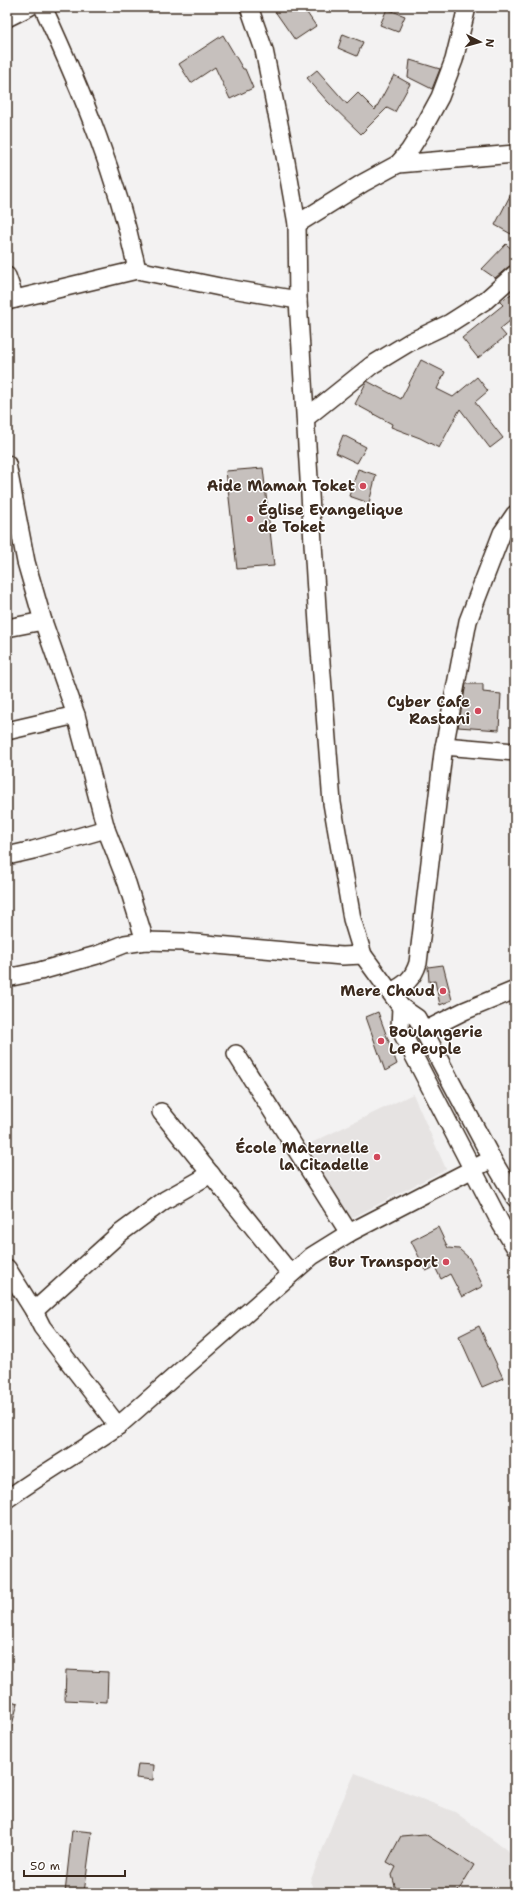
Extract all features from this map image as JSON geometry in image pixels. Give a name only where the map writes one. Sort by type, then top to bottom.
[{"type":"street","points":[[7,18],[29,7]]},
{"type":"street","points":[[43,7],[85,101],[120,204],[137,270]]},
{"type":"street","points":[[249,7],[264,50],[297,224],[298,300],[307,417],[318,624],[332,803],[352,919],[363,955],[401,1007],[417,1018],[492,1159],[515,1198]]},
{"type":"street","points":[[398,164],[421,132],[440,97],[454,60],[467,7]]},
{"type":"street","points":[[297,224],[363,183],[398,164],[515,154]]},
{"type":"street","points":[[7,276],[11,300],[137,270],[220,287],[298,300]]},
{"type":"street","points":[[307,417],[372,366],[410,342],[450,323],[486,300],[515,274]]},
{"type":"street","points":[[7,464],[26,562],[43,621],[76,715],[106,829],[127,883],[145,941]]},
{"type":"street","points":[[391,992],[405,985],[414,975],[418,963],[444,746],[468,621],[502,534],[515,514]]},
{"type":"street","points":[[7,628],[43,621]]},
{"type":"street","points":[[7,731],[76,715]]},
{"type":"street","points":[[444,746],[515,752]]},
{"type":"street","points":[[7,856],[106,829]]},
{"type":"street","points":[[7,978],[68,963],[125,944],[145,941],[183,942],[342,956],[363,955]]},
{"type":"street","points":[[424,1031],[464,1011],[515,990]]},
{"type":"street","points":[[401,1007],[400,1029],[501,1224],[515,1247]]},
{"type":"street","points":[[236,1054],[349,1233]]},
{"type":"street","points":[[161,1112],[290,1273]]},
{"type":"street","points":[[7,1499],[44,1473],[118,1426],[290,1273],[312,1256],[349,1233],[474,1170],[492,1159]]},
{"type":"street","points":[[34,1311],[119,1234],[165,1200],[211,1174]]},
{"type":"street","points":[[7,1268],[34,1311],[42,1327],[118,1426]]},
{"type":"shaded area","name":"École Maternelle la Citadelle","points":[[413,1094],[446,1169],[348,1220],[307,1145]]},
{"type":"shaded area","points":[[355,1773],[455,1812],[515,1856],[515,1889],[510,1893],[316,1893],[310,1882],[335,1817]]},
{"type":"building","points":[[272,7],[303,7],[316,26],[295,40]]},
{"type":"building","points":[[387,9],[405,16],[398,32],[380,25]]},
{"type":"building","points":[[343,34],[363,42],[357,56],[338,48]]},
{"type":"building","points":[[223,35],[243,69],[245,69],[253,88],[230,99],[215,67],[191,83],[179,64]]},
{"type":"building","points":[[410,60],[440,69],[432,89],[408,77]]},
{"type":"building","points":[[317,70],[347,104],[358,93],[375,110],[394,75],[410,84],[395,112],[387,108],[361,134],[328,102],[307,78]]},
{"type":"building","points":[[515,186],[515,227],[511,234],[495,225]]},
{"type":"building","points":[[506,244],[515,252],[515,264],[508,267],[495,278],[482,269]]},
{"type":"building","points":[[515,287],[515,317],[500,329],[506,336],[478,358],[462,338],[503,305],[500,302],[514,292],[512,290]]},
{"type":"building","points":[[421,360],[445,372],[437,389],[453,397],[477,377],[488,391],[475,402],[503,438],[490,448],[460,409],[439,448],[420,438],[391,427],[392,424],[355,404],[367,381],[401,399]]},
{"type":"building","points":[[343,435],[366,447],[357,463],[336,453]]},
{"type":"building","name":"Église Evangelique de Toket","points":[[263,468],[274,566],[237,569],[226,471]]},
{"type":"building","name":"Aide Maman Toket","points":[[358,469],[376,475],[369,503],[349,496]]},
{"type":"building","name":"Cyber Cafe Rastani","points":[[466,684],[483,684],[483,692],[501,694],[499,730],[458,727]]},
{"type":"building","name":"Mere Chaud","points":[[443,965],[452,1000],[440,1005],[435,981],[429,982],[428,967]]},
{"type":"building","name":"Boulangerie Le Peuple","points":[[378,1012],[397,1064],[385,1071],[366,1017]]},
{"type":"building","name":"Bur Transport","points":[[438,1227],[448,1248],[459,1249],[469,1258],[483,1286],[462,1297],[450,1274],[441,1279],[435,1267],[426,1271],[411,1241]]},
{"type":"building","points":[[479,1326],[503,1378],[482,1387],[459,1336]]},
{"type":"building","points":[[66,1670],[108,1672],[107,1702],[65,1700]]},
{"type":"building","points":[[7,1700],[18,1703],[10,1732],[7,1732]]},
{"type":"building","points":[[138,1764],[154,1765],[153,1780],[136,1778]]},
{"type":"building","points":[[72,1830],[92,1832],[84,1893],[65,1893]]},
{"type":"building","points":[[425,1834],[474,1865],[457,1893],[401,1893],[396,1890],[392,1875],[396,1867],[387,1862],[401,1836]]},
{"type":"place","name":"Aide Maman Toket","points":[[363,486]]},
{"type":"place","name":"Église Evangelique de Toket","points":[[250,519]]},
{"type":"place","name":"Cyber Cafe Rastani","points":[[478,711]]},
{"type":"place","name":"Mere Chaud","points":[[443,991]]},
{"type":"place","name":"Boulangerie Le Peuple","points":[[381,1041]]},
{"type":"place","name":"École Maternelle la Citadelle","points":[[377,1157]]},
{"type":"place","name":"Bur Transport","points":[[446,1262]]}]
